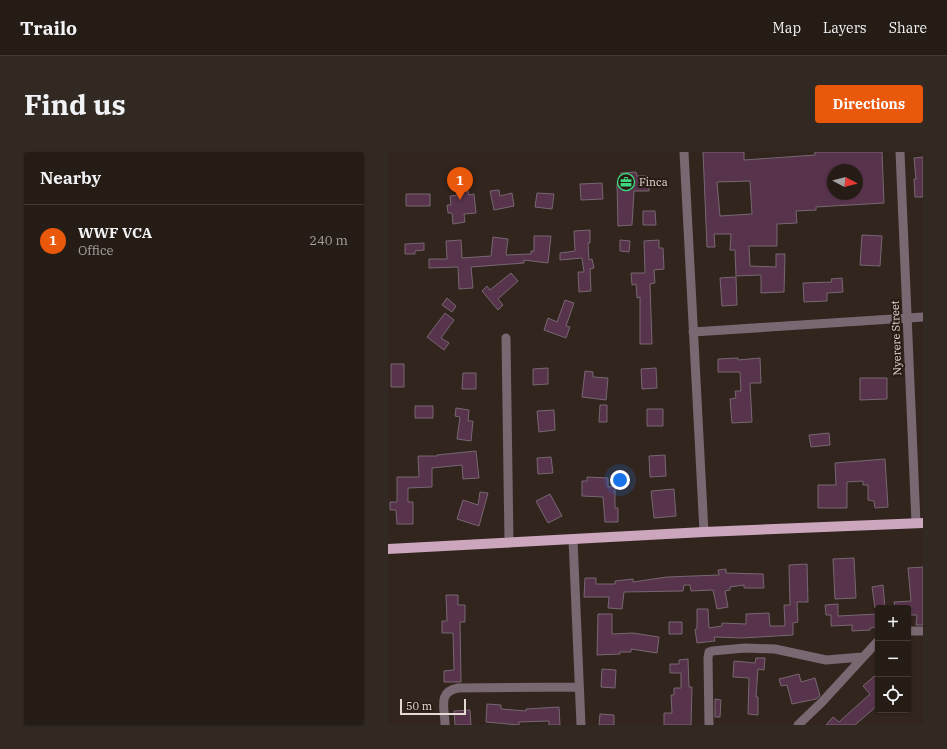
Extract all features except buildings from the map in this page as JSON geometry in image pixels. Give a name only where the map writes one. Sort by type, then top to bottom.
[{"type":"main road","points":[[388,549],[704,532],[920,523]]},
{"type":"street","points":[[684,152],[704,532]]},
{"type":"street","name":"Nyerere Street","points":[[900,152],[907,318],[920,523]]},
{"type":"street","points":[[693,332],[923,317]]},
{"type":"street","points":[[506,338],[509,542]]},
{"type":"street","points":[[573,539],[581,725]]},
{"type":"street","points":[[911,630],[923,631]]},
{"type":"street","points":[[798,725],[822,702],[875,644]]},
{"type":"street","points":[[709,725],[709,652],[744,648],[775,649],[826,660],[862,657]]},
{"type":"street","points":[[445,725],[445,694],[450,690],[458,688],[579,687]]},
{"type":"place","name":"Finca","points":[[626,182]]},
{"type":"place","name":"WWF VCA","points":[[460,200]]}]
